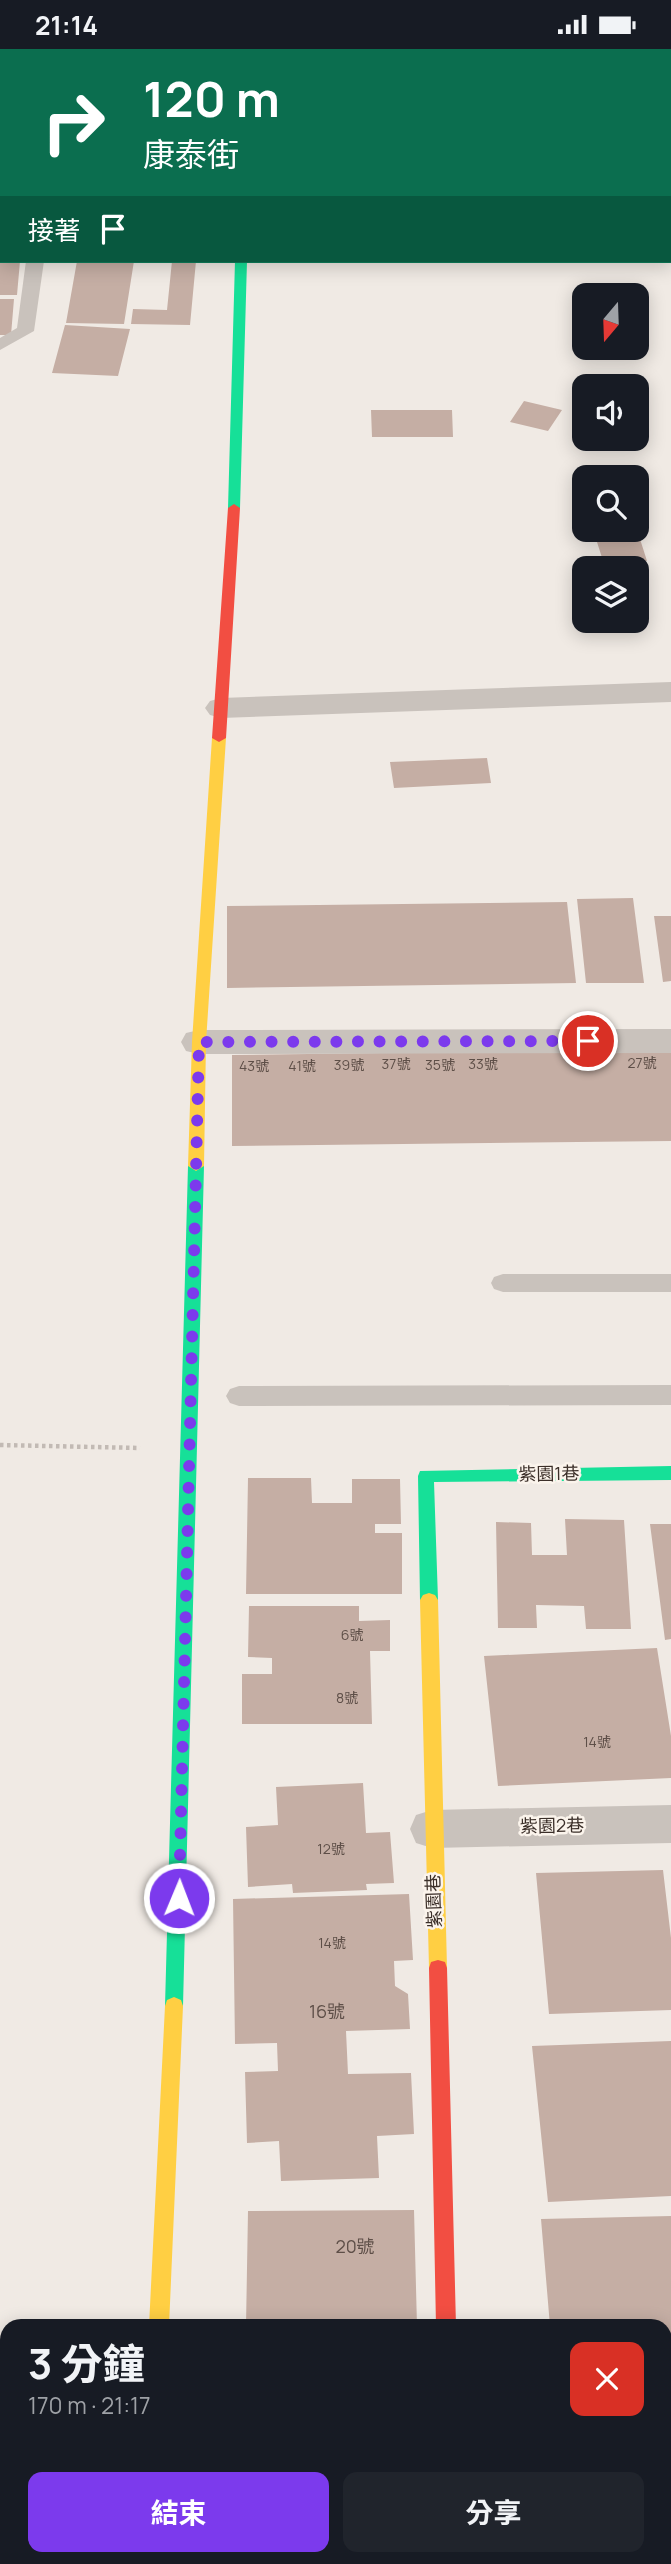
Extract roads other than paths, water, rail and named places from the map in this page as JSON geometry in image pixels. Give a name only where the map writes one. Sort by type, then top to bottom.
[{"type":"street","points":[[159,2319],[179,1898],[199,1042],[233,527],[241,263]]},
{"type":"street","points":[[221,708],[671,692]]},
{"type":"street","points":[[199,1042],[671,1041]]},
{"type":"street","name":"紫園1巷","points":[[426,1476],[671,1473]]},
{"type":"street","name":"紫園巷","points":[[426,1476],[432,1829],[446,2319]]},
{"type":"street","name":"紫園2巷","points":[[432,1829],[671,1824]]},
{"type":"lane","points":[[0,345],[25,331],[35,263]]},
{"type":"lane","points":[[503,1283],[671,1283]]},
{"type":"lane","points":[[239,1396],[671,1395]]}]
